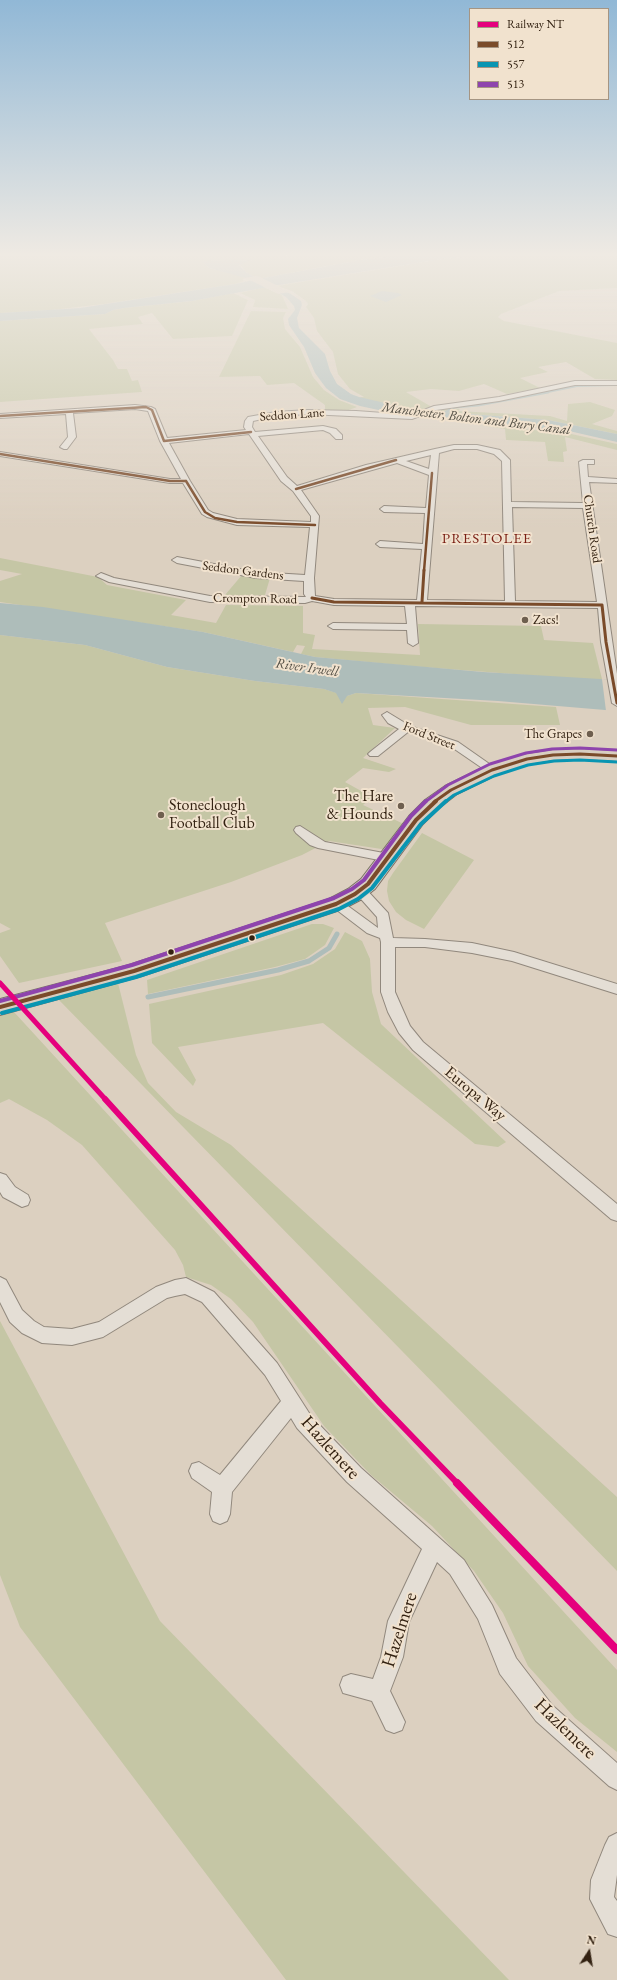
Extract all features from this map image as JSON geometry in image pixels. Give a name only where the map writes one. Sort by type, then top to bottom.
[{"type":"main road","points":[[0,1007],[134,971],[336,904],[368,884],[416,820],[432,804],[451,790],[492,770],[527,760],[557,755],[580,754],[617,756]]},
{"type":"street","name":"Seddon Lane","points":[[312,598],[309,594],[309,578],[315,525],[312,509],[296,489],[284,479],[252,433],[248,427],[251,419],[276,414],[330,412],[404,418],[440,407],[518,396],[575,383],[617,383]]},
{"type":"street","points":[[0,416],[146,407],[152,410],[164,441],[205,512],[216,518],[237,522],[315,525]]},
{"type":"street","points":[[64,445],[72,437],[69,411]]},
{"type":"street","points":[[164,441],[323,428],[334,431],[339,437]]},
{"type":"street","points":[[296,489],[396,460],[466,446],[487,449],[503,456],[506,460],[510,603]]},
{"type":"street","points":[[422,602],[435,451]]},
{"type":"street","points":[[0,454],[170,482],[186,481]]},
{"type":"street","points":[[396,460],[432,473]]},
{"type":"street","name":"Church Road","points":[[591,462],[582,462],[586,479],[587,506],[605,634],[617,703]]},
{"type":"street","points":[[586,479],[617,481]]},
{"type":"street","points":[[507,504],[587,506]]},
{"type":"street","points":[[384,509],[430,511]]},
{"type":"street","points":[[380,544],[426,547]]},
{"type":"street","name":"Seddon Gardens","points":[[176,560],[256,575],[309,578]]},
{"type":"street","name":"Crompton Road","points":[[102,576],[112,580],[210,599],[305,600],[312,598],[334,602],[602,605]]},
{"type":"street","points":[[410,602],[413,643]]},
{"type":"street","points":[[333,626],[412,627]]},
{"type":"street","points":[[605,634],[617,635]]},
{"type":"street","name":"Ford Street","points":[[387,715],[392,721],[406,728],[454,744],[492,770]]},
{"type":"street","points":[[374,754],[406,728]]},
{"type":"street","points":[[300,830],[314,842],[322,845],[389,858]]},
{"type":"street","name":"Europa Way","points":[[359,890],[383,916],[386,926],[387,939],[388,992],[404,1029],[418,1046],[617,1214]]},
{"type":"street","points":[[336,904],[387,939],[472,948],[514,958],[617,989]]},
{"type":"street","name":"Hazlemere","points":[[0,1285],[16,1316],[28,1327],[42,1335],[72,1337],[103,1329],[162,1292],[186,1286],[208,1296],[271,1369],[304,1422],[354,1476],[457,1567],[485,1612],[508,1666],[544,1714],[617,1778]]},
{"type":"street","points":[[220,1514],[222,1488],[292,1402]]},
{"type":"street","points":[[199,1471],[222,1488]]},
{"type":"street","name":"Hazelmere","points":[[379,1692],[392,1657],[399,1621],[433,1547]]},
{"type":"street","points":[[351,1685],[379,1692],[394,1722]]},
{"type":"street","points":[[617,1845],[603,1880],[602,1899],[617,1925]]},
{"type":"green space","points":[[0,345],[102,345],[118,369],[127,369],[132,381],[138,380],[142,392],[0,402]]},
{"type":"green space","points":[[234,345],[299,345],[313,377],[324,390],[339,400],[357,407],[346,411],[325,410],[325,405],[294,383],[267,385],[260,376],[219,377]]},
{"type":"green space","points":[[328,345],[617,345],[617,380],[595,379],[566,362],[538,367],[548,372],[520,378],[540,388],[507,394],[484,384],[459,391],[431,389],[406,392],[432,407],[420,411],[368,401],[359,397],[364,397],[350,389],[338,374],[333,352]]},
{"type":"green space","points":[[590,402],[615,410],[612,416],[592,424],[617,431],[617,434],[548,420],[428,411],[448,407],[460,409],[458,411],[550,416],[567,421],[568,404]]},
{"type":"green space","points":[[428,417],[480,425],[567,433],[617,444],[617,450],[565,437],[567,451],[563,452],[564,462],[548,461],[545,442],[506,440],[505,429]]},
{"type":"green space","points":[[0,558],[98,577],[107,585],[186,600],[171,615],[216,623],[226,605],[303,606],[303,633],[315,635],[312,649],[420,655],[418,624],[541,626],[544,640],[593,643],[602,679],[577,679],[315,657],[301,654],[305,646],[297,645],[293,652],[203,632],[0,602],[0,581],[22,574],[0,570]]},
{"type":"green space","points":[[242,575],[270,578],[265,595],[225,595]]},
{"type":"green space","points":[[0,635],[85,645],[167,667],[255,681],[324,689],[347,696],[356,693],[556,707],[560,725],[471,725],[405,707],[368,708],[373,725],[395,728],[363,758],[396,769],[389,772],[363,768],[345,782],[372,797],[363,805],[406,825],[388,850],[329,841],[302,855],[231,882],[105,923],[122,961],[19,983],[0,956],[0,933],[11,929],[0,923]]},
{"type":"green space","points":[[422,833],[474,860],[424,929],[406,920],[396,912],[389,901],[387,891],[388,881]]},
{"type":"green space","points":[[312,924],[323,924],[334,928],[325,945],[305,959],[275,967],[148,994],[147,980]]},
{"type":"green space","points":[[345,932],[362,941],[370,959],[372,992],[381,1024],[506,1142],[498,1147],[475,1144],[323,1023],[178,1047],[196,1080],[193,1086],[152,1043],[149,1004],[281,975],[313,964],[335,949]]},
{"type":"green space","points":[[118,983],[136,1055],[148,1083],[176,1112],[231,1145],[617,1497],[617,1571],[59,1000]]},
{"type":"green space","points":[[14,1012],[617,1670],[617,1752],[575,1718],[528,1666],[503,1613],[474,1571],[432,1526],[371,1475],[324,1426],[253,1322],[231,1299],[211,1285],[186,1277],[183,1265],[175,1250],[82,1145],[47,1120],[9,1099],[0,1103],[0,1016]]},
{"type":"green space","points":[[0,1321],[160,1621],[509,1980],[286,1980],[20,1627],[0,1575]]},
{"type":"water","points":[[303,345],[316,345],[325,354],[330,371],[337,384],[351,394],[420,411],[417,414],[383,411],[360,406],[340,399],[326,388],[315,373]]},
{"type":"water","name":"Manchester, Bolton and Bury Canal","points":[[428,411],[548,420],[617,434],[617,442],[569,431],[490,424],[422,415]]},
{"type":"water","name":"River Irwell","points":[[0,603],[43,607],[203,632],[315,657],[483,672],[617,680],[617,711],[498,701],[356,693],[347,696],[342,704],[336,693],[324,689],[255,681],[167,667],[85,645],[0,635]]},
{"type":"pier","points":[[602,679],[617,680],[617,711],[606,711]]},
{"type":"waterway","points":[[547,392],[577,386],[617,385]]},
{"type":"waterway","name":"Manchester, Bolton and Bury Canal","points":[[442,415],[454,407],[478,405],[547,392]]},
{"type":"waterway","points":[[148,997],[278,970],[309,961],[329,948],[337,934]]},
{"type":"rail line","name":"NT","points":[[0,983],[380,1403],[617,1650]]},
{"type":"transit line","name":"512","points":[[0,416],[146,407],[152,410],[164,441]]},
{"type":"transit line","name":"512","points":[[164,441],[251,432]]},
{"type":"transit line","name":"512","points":[[0,454],[170,481],[186,481]]},
{"type":"transit line","name":"512","points":[[296,489],[396,460]]},
{"type":"transit line","name":"512","points":[[422,602],[432,473]]},
{"type":"transit line","name":"512","points":[[186,481],[205,512],[215,518],[237,522],[315,525]]},
{"type":"transit line","name":"512","points":[[312,598],[334,602],[602,605]]},
{"type":"transit line","name":"512","points":[[602,605],[606,642],[617,703]]},
{"type":"transit line","name":"513","points":[[0,1001],[132,965],[334,898],[352,889],[364,880],[411,816],[428,799],[448,785],[490,764],[526,753],[552,749],[580,748],[617,750]]},
{"type":"transit line","name":"512","points":[[0,1007],[134,971],[336,904],[355,894],[368,884],[416,820],[432,804],[451,790],[492,770],[527,759],[553,755],[580,754],[617,756]]},
{"type":"transit line","name":"557","points":[[2,1013],[136,977],[339,909],[358,899],[372,888],[421,824],[436,809],[454,795],[494,776],[528,765],[554,761],[580,760],[617,762]]},
{"type":"place","name":"Zacs!","points":[[525,620]]},
{"type":"place","name":"The Grapes","points":[[590,734]]},
{"type":"place","name":"The Hare & Hounds","points":[[401,806]]},
{"type":"place","name":"Stoneclough Football Club","points":[[161,815]]},
{"type":"district","name":"PRESTOLEE","points":[[487,539]]}]
